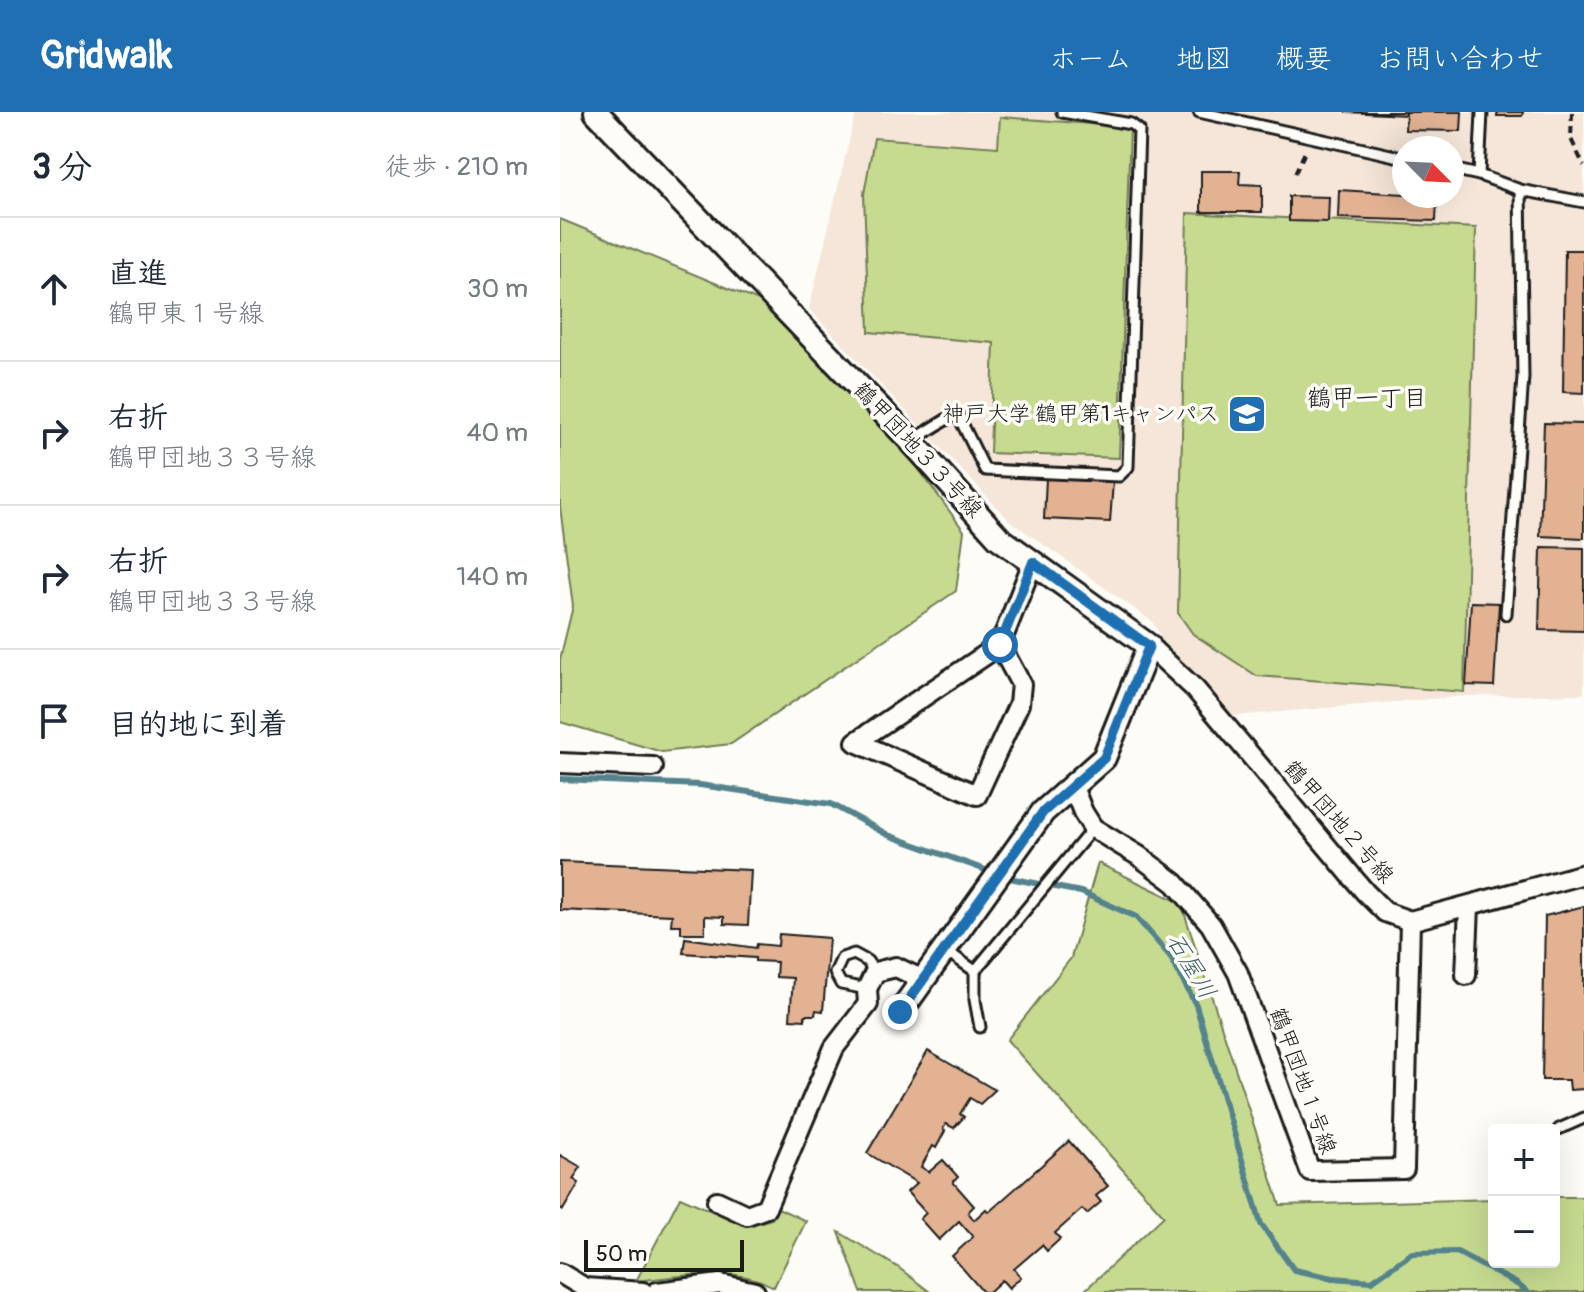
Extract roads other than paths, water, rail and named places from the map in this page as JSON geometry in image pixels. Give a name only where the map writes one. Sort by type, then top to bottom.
[{"type":"street","name":"鶴甲団地３３号線","points":[[596,112],[911,441],[999,538],[1149,646]]},
{"type":"street","points":[[1000,645],[1021,684],[1019,704],[977,795],[856,742],[1000,645],[1033,562]]},
{"type":"street","points":[[900,1012],[1043,812],[1104,758],[1149,646]]},
{"type":"street","name":"鶴甲団地２号線","points":[[1149,646],[1195,689],[1365,892],[1385,912],[1410,921]]},
{"type":"street","points":[[560,763],[653,767]]},
{"type":"street","points":[[1066,793],[1093,828]]},
{"type":"street","name":"鶴甲団地１号線","points":[[1093,828],[1175,883],[1211,925],[1238,973],[1310,1171],[1404,1169],[1410,921]]},
{"type":"street","points":[[1410,921],[1584,874]]},
{"type":"street","points":[[1466,975],[1469,906]]},
{"type":"street","points":[[717,1201],[747,1215],[766,1208],[834,1048],[868,1004],[871,981],[896,967],[923,980]]},
{"type":"street","points":[[560,1273],[585,1288],[643,1292]]},
{"type":"street","points":[[657,1292],[720,1284],[755,1292]]},
{"type":"lane","points":[[911,441],[957,413],[985,470],[1119,476],[1128,467],[1139,130],[1131,124],[1062,112]]},
{"type":"lane","points":[[1199,112],[1392,155]]},
{"type":"lane","points":[[1479,175],[1482,112]]},
{"type":"lane","points":[[1464,172],[1520,190],[1584,202]]},
{"type":"lane","points":[[1506,614],[1523,377],[1520,190]]},
{"type":"lane","points":[[980,1027],[975,1000],[975,971],[1093,828]]},
{"type":"lane","points":[[949,944],[975,971]]},
{"type":"lane","points":[[1560,1129],[1584,1118]]},
{"type":"waterway","name":"石屋川","points":[[560,779],[700,785],[831,804],[888,835],[994,873]]},
{"type":"waterway","name":"石屋川","points":[[1004,877],[1081,892],[1136,917],[1170,956],[1196,1005],[1261,1224],[1294,1270],[1333,1278],[1372,1281],[1412,1253],[1457,1252],[1527,1292]]},
{"type":"place","name":"神戸大学 鶴甲第1キャンパス","points":[[1247,414]]},
{"type":"district","name":"鶴甲一丁目","points":[[1367,398]]}]
